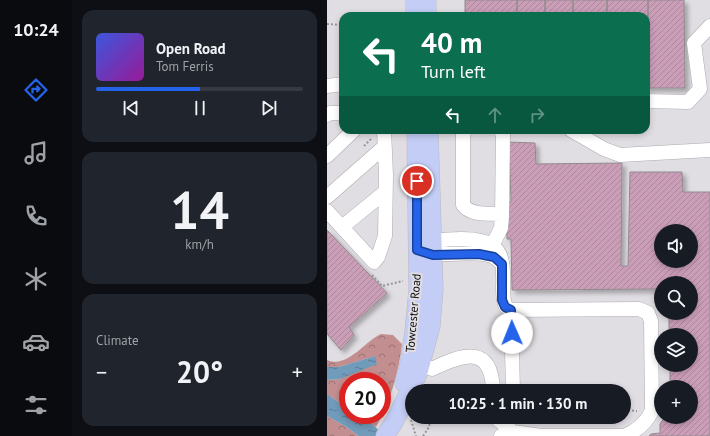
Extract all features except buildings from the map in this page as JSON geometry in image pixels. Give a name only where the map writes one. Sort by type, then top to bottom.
[{"type":"main road","points":[[415,0],[415,12]]},
{"type":"main road","points":[[427,0],[427,12]]},
{"type":"main road","name":"Towcester Road","points":[[389,429],[421,365],[431,326],[434,289],[427,250],[416,134]]},
{"type":"main road","name":"Towcester Road","points":[[389,429],[409,364],[418,290],[427,250],[430,172],[429,134]]},
{"type":"lane","points":[[650,101],[688,102],[700,89],[694,43],[710,26]]},
{"type":"lane","points":[[327,86],[339,84]]},
{"type":"lane","points":[[327,115],[330,113],[339,113]]},
{"type":"lane","points":[[327,156],[350,134]]},
{"type":"lane","points":[[327,211],[374,262],[379,257],[385,236],[383,134]]},
{"type":"lane","points":[[465,134],[463,204],[466,208],[473,212],[502,214]]},
{"type":"lane","points":[[503,134],[502,214],[498,255],[502,300],[505,307],[511,310],[639,309],[648,313],[651,321],[652,411],[649,418],[635,432],[624,436],[509,435]]},
{"type":"lane","points":[[578,134],[604,149],[620,155],[710,150]]},
{"type":"lane","points":[[327,197],[384,147]]},
{"type":"lane","points":[[430,172],[439,229],[456,239]]},
{"type":"lane","points":[[342,228],[385,192]]},
{"type":"lane","points":[[427,250],[447,239],[456,239],[480,241],[498,255]]},
{"type":"lane","points":[[427,250],[479,254],[494,257],[498,255]]},
{"type":"lane","points":[[511,310],[513,384]]},
{"type":"lane","points":[[421,365],[432,369],[453,360],[476,356],[481,359],[491,370],[492,384]]},
{"type":"lane","points":[[500,424],[509,435]]},
{"type":"lane","points":[[509,435],[511,424]]},
{"type":"path","points":[[327,24],[339,25]]},
{"type":"path","points":[[412,424],[416,436]]},
{"type":"path","points":[[423,436],[430,424]]},
{"type":"green space","points":[[381,334],[393,335],[402,344],[401,355],[391,393],[391,372],[351,372],[375,356],[339,367],[327,367],[327,360],[334,362],[349,358]]},
{"type":"green space","points":[[339,379],[339,403],[327,394],[327,380]]},
{"type":"green space","points":[[327,416],[359,436],[327,436]]},
{"type":"water","points":[[375,356],[377,364],[357,372],[339,372],[339,379],[327,380],[327,367],[339,367]]},
{"type":"water","points":[[327,394],[339,403],[339,423],[327,416]]},
{"type":"water","points":[[341,424],[372,424],[385,436],[359,436]]},
{"type":"route","points":[[417,181],[417,250],[433,255],[479,254],[494,257],[502,264],[502,300],[505,307],[511,310],[512,333]]}]
